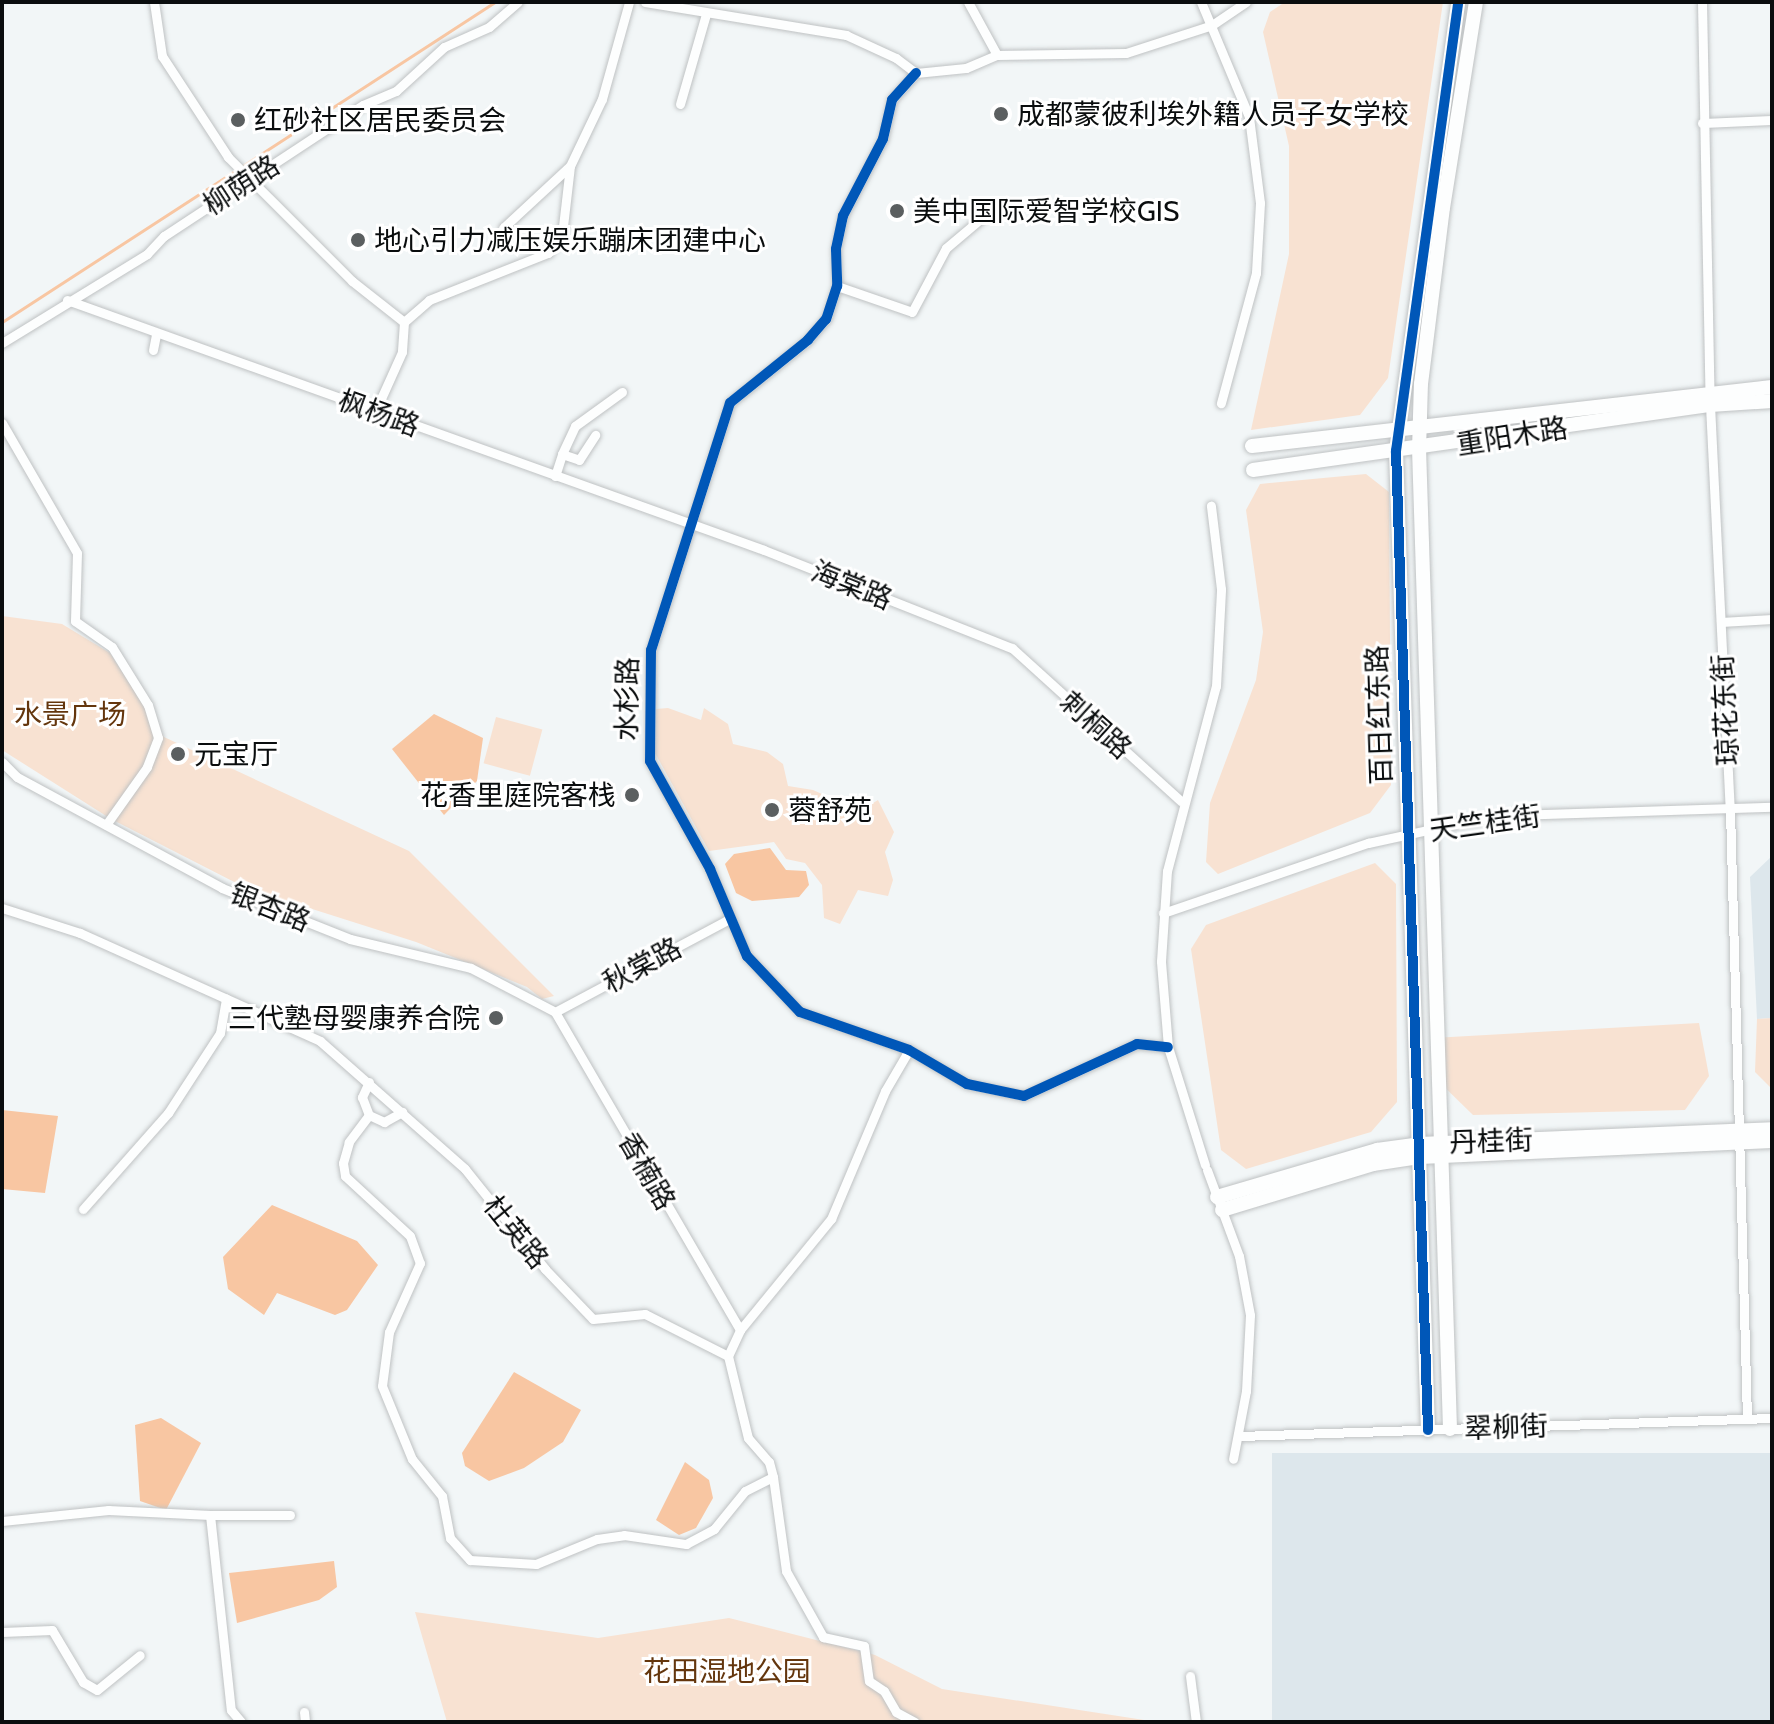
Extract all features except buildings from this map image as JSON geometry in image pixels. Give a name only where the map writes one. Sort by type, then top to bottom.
[{"type":"street","points":[[154,2],[162,56],[235,164],[352,281],[404,322]]},
{"type":"street","name":"柳荫路","points":[[2,343],[67,300],[147,254],[164,236],[248,175],[363,105],[396,91],[444,47],[489,27],[518,2]]},
{"type":"street","points":[[375,412],[402,352],[404,322],[429,300],[548,253],[562,235],[570,166],[602,99],[629,2]]},
{"type":"street","points":[[645,2],[846,35],[916,73],[966,68],[997,55],[1126,53],[1212,25],[1246,2]]},
{"type":"street","points":[[968,2],[997,55]]},
{"type":"street","points":[[1201,2],[1249,117],[1260,203],[1256,273],[1221,403]]},
{"type":"street","name":"百日红东路","points":[[1428,1430],[1396,451],[1458,2]]},
{"type":"street","name":"百日红东路","points":[[1450,1429],[1419,450],[1443,208],[1476,2]]},
{"type":"street","name":"琼花东街","points":[[1702,2],[1702,123],[1730,808],[1747,1419]]},
{"type":"street","points":[[680,104],[706,14]]},
{"type":"street","name":"水杉路","points":[[916,73],[892,100],[883,139],[843,216],[836,249],[837,286],[826,319],[808,340],[758,376],[730,403],[651,650],[650,761],[710,869],[747,956],[800,1012],[909,1050],[967,1084],[1024,1096],[1137,1044],[1168,1047]]},
{"type":"street","points":[[1702,123],[1772,120]]},
{"type":"street","points":[[503,228],[570,166]]},
{"type":"street","points":[[837,286],[912,312],[946,248],[985,215]]},
{"type":"street","name":"枫杨路","points":[[67,300],[690,525]]},
{"type":"street","points":[[153,350],[156,334]]},
{"type":"street","name":"重阳木路","points":[[1253,470],[1419,450],[1772,387]]},
{"type":"street","points":[[555,476],[575,426],[622,392]]},
{"type":"street","name":"重阳木路","points":[[1252,446],[1711,398],[1772,401]]},
{"type":"street","points":[[2,423],[77,553],[75,621],[112,647],[148,705],[158,738],[147,767],[106,825]]},
{"type":"street","points":[[562,454],[579,460],[595,435]]},
{"type":"street","points":[[1211,506],[1221,589],[1216,686],[1181,801],[1163,913],[1168,1047],[1206,1168],[1239,1256],[1250,1315],[1240,1436],[1233,1459]]},
{"type":"street","name":"海棠路","points":[[690,525],[1012,648]]},
{"type":"street","points":[[1721,622],[1772,619]]},
{"type":"street","name":"刺桐路","points":[[1012,648],[1181,801]]},
{"type":"street","name":"银杏路","points":[[2,762],[17,777],[222,888],[350,939],[471,968],[555,1012]]},
{"type":"street","points":[[2,774],[17,777]]},
{"type":"street","name":"天竺桂街","points":[[1163,913],[1407,834],[1431,829],[1513,815],[1772,807]]},
{"type":"street","name":"杜英路","points":[[2,908],[80,933],[320,1041],[465,1169],[545,1269],[593,1319],[645,1314],[728,1356]]},
{"type":"street","name":"秋棠路","points":[[555,1012],[729,919]]},
{"type":"street","points":[[83,1209],[168,1113],[220,1033],[226,999]]},
{"type":"street","name":"香楠路","points":[[555,1012],[740,1330]]},
{"type":"street","points":[[909,1050],[885,1091],[831,1219],[740,1330],[728,1356],[748,1438],[769,1462],[786,1571],[823,1637],[864,1646],[869,1681],[884,1691],[896,1712],[915,1722]]},
{"type":"street","points":[[369,1082],[362,1097],[369,1115],[384,1122],[402,1112]]},
{"type":"street","points":[[369,1115],[349,1142],[343,1163],[345,1176],[410,1236],[420,1263],[389,1332],[382,1386],[404,1429],[412,1459],[442,1496],[450,1538],[470,1560],[536,1564],[597,1539],[624,1535],[686,1544],[714,1529],[745,1491],[773,1477]]},
{"type":"street","name":"丹桂街","points":[[1741,1137],[1772,1129]]},
{"type":"street","name":"丹桂街","points":[[1220,1203],[1377,1150],[1741,1137],[1772,1141]]},
{"type":"street","name":"翠柳街","points":[[1240,1436],[1772,1418]]},
{"type":"street","points":[[2,1521],[108,1510],[290,1515]]},
{"type":"street","points":[[210,1515],[231,1710],[241,1722]]},
{"type":"street","points":[[2,1632],[52,1630],[83,1682],[97,1690],[140,1655]]},
{"type":"street","points":[[1190,1676],[1196,1722]]},
{"type":"street","points":[[892,1722],[896,1712]]},
{"type":"shaded area","points":[[434,714],[483,738],[477,781],[444,815],[392,749]]},
{"type":"shaded area","points":[[770,848],[786,870],[806,871],[809,885],[799,897],[752,901],[736,893],[725,864],[734,854]]},
{"type":"shaded area","points":[[1772,856],[1772,1018],[1757,1019],[1750,877]]},
{"type":"shaded area","points":[[2,1110],[58,1116],[45,1193],[2,1189]]},
{"type":"shaded area","points":[[272,1205],[357,1241],[378,1265],[347,1310],[335,1315],[277,1293],[264,1315],[228,1289],[223,1257]]},
{"type":"shaded area","points":[[514,1372],[581,1410],[563,1442],[524,1468],[489,1481],[465,1466],[462,1453]]},
{"type":"shaded area","points":[[161,1418],[201,1443],[166,1510],[140,1501],[135,1425]]},
{"type":"shaded area","points":[[1272,1453],[1772,1453],[1772,1722],[1272,1722]]},
{"type":"shaded area","points":[[685,1462],[709,1480],[713,1498],[696,1528],[679,1535],[656,1520]]},
{"type":"shaded area","points":[[334,1561],[337,1587],[319,1600],[237,1623],[229,1573]]},
{"type":"green space","points":[[1285,2],[1443,2],[1388,378],[1360,415],[1251,430],[1289,254],[1289,146],[1263,32],[1270,12]]},
{"type":"green space","points":[[1366,474],[1389,492],[1391,785],[1370,813],[1218,874],[1206,862],[1210,803],[1256,680],[1263,632],[1246,510],[1260,484]]},
{"type":"green space","name":"水景广场","points":[[2,616],[62,624],[110,653],[164,737],[409,851],[554,996],[542,999],[527,987],[416,942],[246,888],[111,819],[2,750]]},
{"type":"green space","points":[[668,708],[701,720],[704,708],[728,724],[733,744],[767,752],[783,764],[788,786],[813,790],[860,811],[878,800],[894,832],[885,852],[893,880],[888,896],[858,890],[840,924],[824,918],[822,885],[805,863],[786,859],[774,842],[709,851],[655,753],[656,709]]},
{"type":"green space","points":[[496,717],[542,729],[530,776],[484,763]]},
{"type":"green space","points":[[1375,863],[1396,884],[1397,1102],[1371,1132],[1246,1169],[1221,1150],[1191,949],[1206,925]]},
{"type":"green space","points":[[1772,1018],[1772,1089],[1755,1072],[1757,1019]]},
{"type":"green space","points":[[1699,1023],[1709,1076],[1685,1110],[1473,1115],[1431,1074],[1433,1038]]},
{"type":"green space","name":"花田湿地公园","points":[[415,1612],[598,1638],[729,1618],[875,1655],[942,1689],[1157,1722],[447,1722]]},
{"type":"waterway","points":[[2,322],[495,2]]},
{"type":"cycle path","points":[[1428,1430],[1396,451],[1458,2]]},
{"type":"cycle path","points":[[916,73],[892,100],[883,139],[843,216],[836,249],[837,286],[826,319],[808,340],[730,403],[651,650],[650,761],[710,869],[747,956],[800,1012],[909,1050],[967,1084],[1024,1096],[1137,1044],[1168,1047]]},
{"type":"place","name":"成都蒙彼利埃外籍人员子女学校","points":[[1001,114]]},
{"type":"place","name":"红砂社区居民委员会","points":[[238,120]]},
{"type":"place","name":"美中国际爱智学校GIS","points":[[897,211]]},
{"type":"place","name":"地心引力减压娱乐蹦床团建中心","points":[[358,240]]},
{"type":"place","name":"元宝厅","points":[[178,754]]},
{"type":"place","name":"花香里庭院客栈","points":[[632,795]]},
{"type":"place","name":"蓉舒苑","points":[[772,810]]},
{"type":"place","name":"三代塾母婴康养合院","points":[[496,1018]]}]
